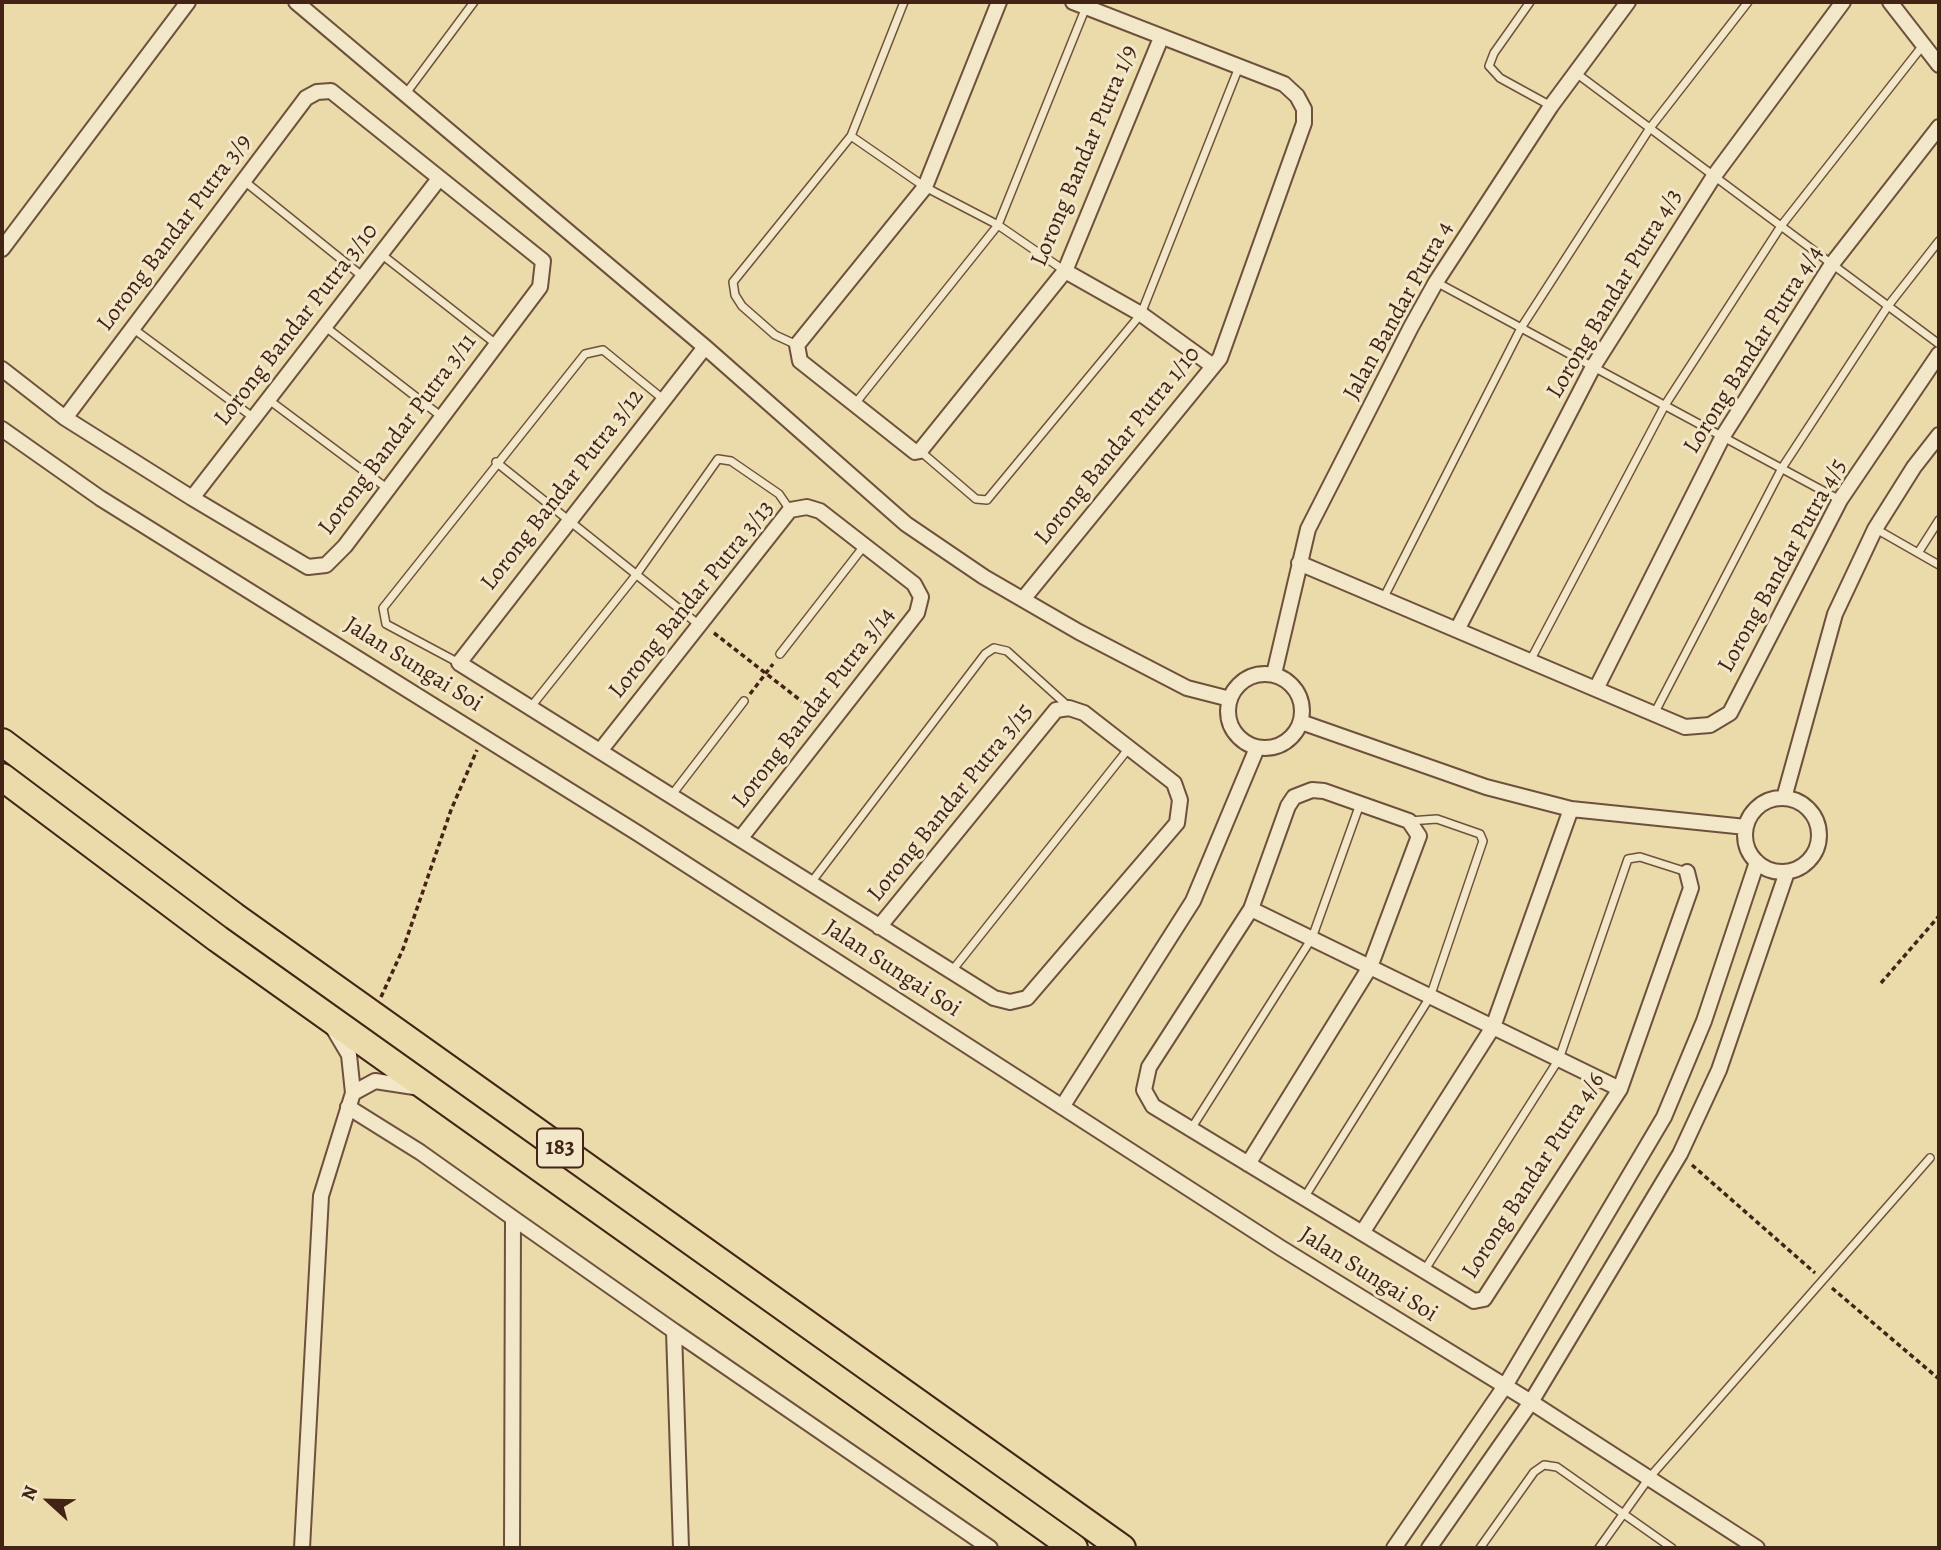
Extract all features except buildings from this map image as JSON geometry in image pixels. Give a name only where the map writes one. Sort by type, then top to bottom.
[{"type":"highway","name":"183","points":[[2,742],[200,892],[1122,1548]]},
{"type":"highway","name":"183","points":[[2,777],[326,1015],[1074,1548]]},
{"type":"street","points":[[2,249],[188,2]]},
{"type":"street","points":[[296,2],[407,92],[705,347],[906,524],[984,577],[1079,632],[1187,688],[1230,699]]},
{"type":"street","points":[[917,452],[854,406],[800,361],[797,345],[925,187],[999,2]]},
{"type":"street","name":"Jalan Bandar Putra 4","points":[[1273,674],[1308,529],[1436,282],[1551,106],[1628,2]]},
{"type":"street","name":"Lorong Bandar Putra 4/3","points":[[1457,630],[1593,367],[1714,176],[1843,2]]},
{"type":"street","points":[[1891,2],[1939,65]]},
{"type":"street","points":[[1079,4],[1239,67]]},
{"type":"street","name":"Lorong Bandar Putra 1/9","points":[[917,452],[1065,271],[1161,38]]},
{"type":"street","name":"Lorong Bandar Putra 1/10","points":[[1024,598],[1213,366],[1226,345],[1304,123],[1304,109],[1297,96],[1284,84],[1239,67]]},
{"type":"street","name":"Lorong Bandar Putra 3/9","points":[[65,418],[306,98],[317,92],[331,91],[438,180]]},
{"type":"street","name":"Lorong Bandar Putra 4/4","points":[[1595,689],[1723,436],[1832,264],[1939,127]]},
{"type":"street","name":"Lorong Bandar Putra 3/10","points":[[192,498],[323,325],[438,180]]},
{"type":"street","name":"Lorong Bandar Putra 3/11","points":[[2,369],[65,418],[192,498],[308,567],[326,565],[345,546],[540,287],[543,261],[438,180]]},
{"type":"street","points":[[1065,271],[1141,314],[1213,366]]},
{"type":"street","name":"Lorong Bandar Putra 3/12","points":[[459,663],[705,347]]},
{"type":"street","name":"Lorong Bandar Putra 4/5","points":[[1654,714],[1685,727],[1710,725],[1730,713],[1840,500],[1939,354]]},
{"type":"street","name":"Jalan Sungai Soi","points":[[2,429],[100,498],[484,736],[1281,1248],[1531,1402],[1757,1548]]},
{"type":"street","points":[[1784,798],[1835,614],[1875,529],[1914,467],[1939,435]]},
{"type":"street","name":"Lorong Bandar Putra 3/13","points":[[600,751],[790,510],[807,507],[820,511],[865,545]]},
{"type":"street","name":"Lorong Bandar Putra 3/14","points":[[740,839],[917,613],[922,597],[914,584],[865,545]]},
{"type":"street","points":[[1299,563],[1654,714]]},
{"type":"street","points":[[459,663],[951,972]]},
{"type":"street","points":[[1261,674],[1273,674],[1297,691],[1301,702],[1301,722],[1287,742],[1267,749],[1257,748],[1245,743],[1230,724],[1230,699],[1244,681],[1261,674]]},
{"type":"street","name":"Lorong Bandar Putra 3/15","points":[[880,927],[1056,710],[1069,708],[1084,713],[1174,783],[1180,800],[1177,823],[1027,998],[1010,1002],[994,998],[951,972]]},
{"type":"street","points":[[1301,722],[1486,787],[1571,809],[1746,827]]},
{"type":"street","points":[[1062,1107],[1194,901],[1257,748]]},
{"type":"street","points":[[1248,1164],[1370,967],[1419,836],[1409,821],[1312,790],[1294,797],[1288,806],[1251,908],[1149,1068],[1144,1090],[1153,1107],[1424,1270]]},
{"type":"street","points":[[1784,798],[1807,807],[1814,816],[1819,840],[1808,862],[1787,872],[1776,872],[1757,862],[1746,840],[1746,827],[1760,805],[1784,798]]},
{"type":"street","points":[[1362,1233],[1493,1027],[1571,809]]},
{"type":"street","points":[[1394,1548],[1505,1386],[1664,1117],[1704,1021],[1757,862]]},
{"type":"street","name":"Lorong Bandar Putra 4/6","points":[[1424,1270],[1474,1301],[1484,1299],[1620,1089],[1691,888],[1687,872]]},
{"type":"street","points":[[1429,1548],[1531,1402],[1680,1154],[1720,1070],[1787,872]]},
{"type":"street","points":[[1251,908],[1620,1089]]},
{"type":"street","points":[[302,1548],[321,1196],[351,1100],[349,1055],[326,1015]]},
{"type":"street","points":[[351,1100],[375,1081],[404,1084],[436,1094]]},
{"type":"street","points":[[351,1100],[674,1331],[990,1548]]},
{"type":"street","points":[[512,1548],[513,1218]]},
{"type":"street","points":[[674,1331],[681,1548]]},
{"type":"lane","points":[[407,92],[474,2]]},
{"type":"lane","points":[[797,345],[775,335],[741,306],[735,295],[733,282],[851,136],[904,2]]},
{"type":"lane","points":[[1530,2],[1494,53],[1489,66],[1500,78],[1551,106]]},
{"type":"lane","points":[[1383,598],[1521,328],[1650,128],[1748,2]]},
{"type":"lane","points":[[854,406],[998,225],[1079,4]]},
{"type":"lane","points":[[1530,661],[1665,405],[1781,226],[1924,43]]},
{"type":"lane","points":[[917,452],[976,499],[987,500],[1141,314],[1239,67]]},
{"type":"lane","points":[[1576,73],[1939,344]]},
{"type":"lane","points":[[851,136],[925,187],[998,225],[1065,271]]},
{"type":"lane","points":[[243,180],[362,276]]},
{"type":"lane","points":[[1654,714],[1782,468],[1888,306],[1939,241]]},
{"type":"lane","points":[[380,254],[496,344]]},
{"type":"lane","points":[[1436,282],[1840,500]]},
{"type":"lane","points":[[323,325],[442,417]]},
{"type":"lane","points":[[131,327],[254,418]]},
{"type":"lane","points":[[459,663],[386,624],[383,608],[496,462],[585,354],[593,350],[603,350],[663,400]]},
{"type":"lane","points":[[268,399],[388,489]]},
{"type":"lane","points":[[530,708],[636,575],[718,459],[731,461],[779,494],[790,510]]},
{"type":"lane","points":[[496,462],[567,521],[699,623]]},
{"type":"lane","points":[[1918,553],[1939,520]]},
{"type":"lane","points":[[1875,529],[1939,565]]},
{"type":"lane","points":[[780,654],[865,545]]},
{"type":"lane","points":[[810,884],[985,654],[994,648],[1007,651],[1069,708]]},
{"type":"lane","points":[[671,796],[744,701]]},
{"type":"lane","points":[[951,972],[1129,748]]},
{"type":"lane","points":[[1191,1129],[1312,938],[1360,804]]},
{"type":"lane","points":[[1304,1198],[1430,997],[1483,841],[1480,834],[1437,819],[1409,821]]},
{"type":"lane","points":[[1424,1270],[1559,1059],[1628,859],[1640,857],[1687,872]]},
{"type":"lane","points":[[1599,1548],[1649,1478],[1930,1158]]},
{"type":"lane","points":[[1480,1548],[1534,1472],[1544,1465],[1557,1467],[1672,1548]]},
{"type":"path","points":[[699,623],[830,724]]},
{"type":"path","points":[[744,701],[780,654]]},
{"type":"path","points":[[373,1015],[403,949],[451,810],[484,736]]},
{"type":"path","points":[[1881,983],[1939,916]]},
{"type":"path","points":[[1680,1154],[1939,1379]]}]
